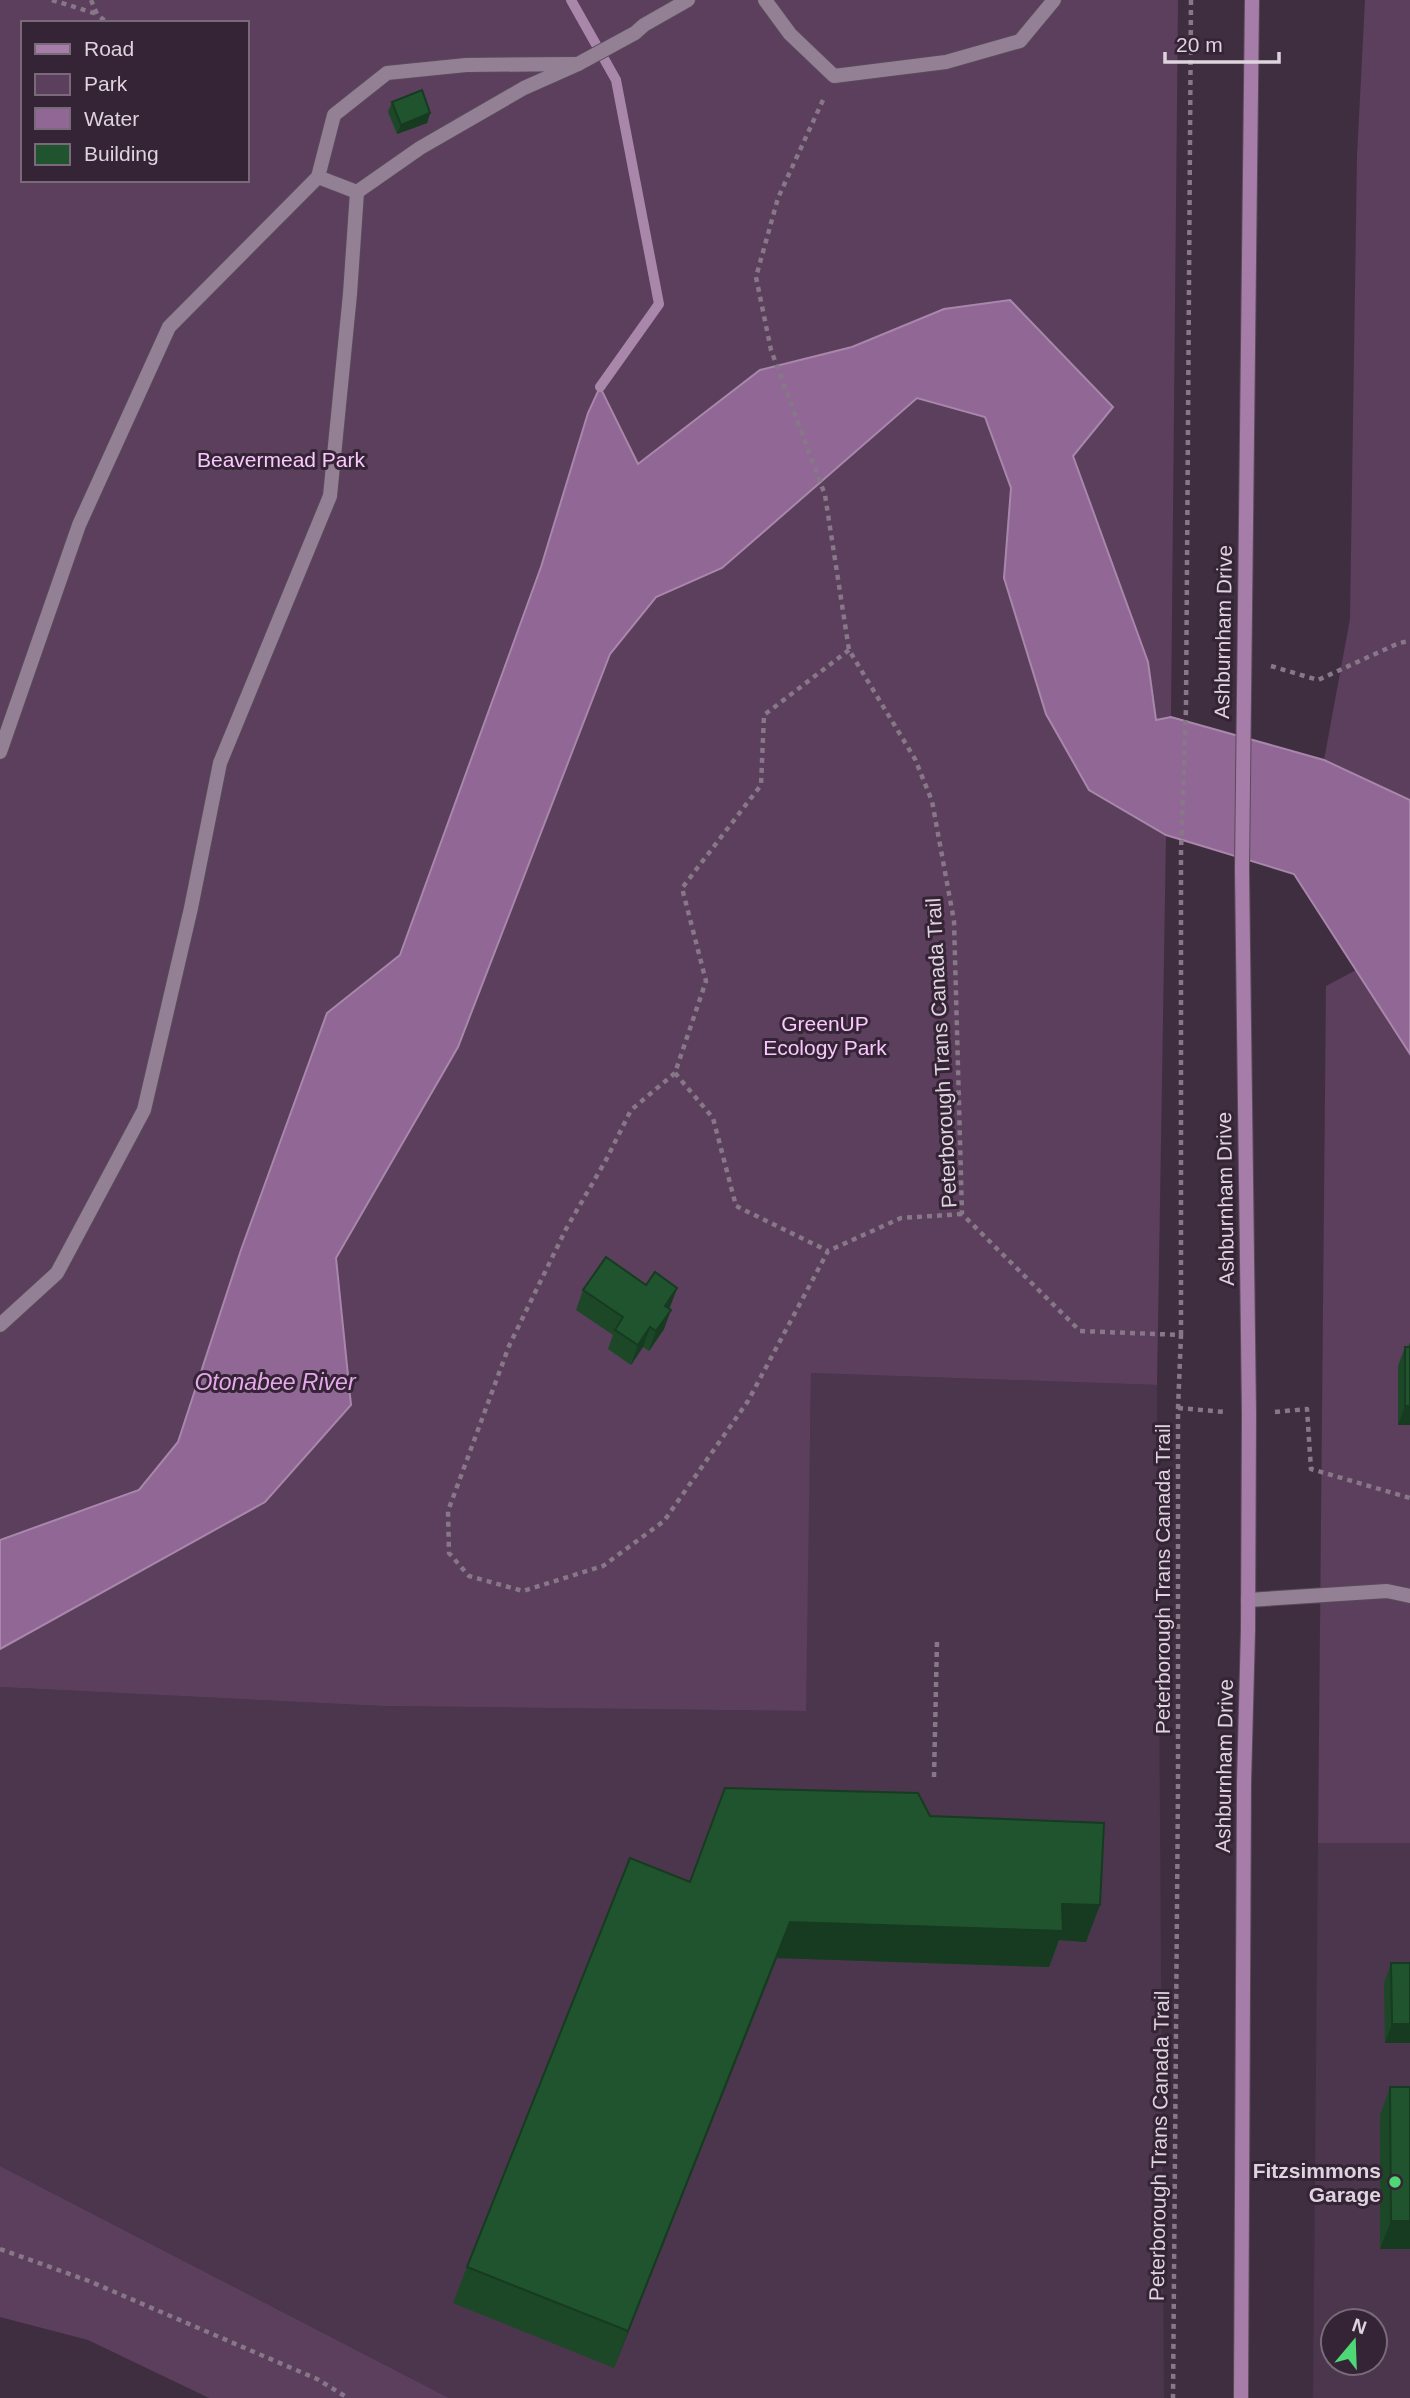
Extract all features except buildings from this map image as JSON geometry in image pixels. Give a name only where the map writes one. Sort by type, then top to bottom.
[{"type":"main road","name":"Ashburnham Drive","points":[[1241,2398],[1249,1415],[1242,869],[1252,0]]},
{"type":"lane","points":[[357,192],[420,148],[524,88],[578,64],[635,33],[688,0]]},
{"type":"lane","points":[[765,0],[790,34],[834,76],[946,62],[1020,41],[1054,0]]},
{"type":"lane","points":[[0,752],[79,525],[169,327],[318,177],[334,115],[387,73],[466,65],[578,64]]},
{"type":"lane","points":[[318,177],[357,192]]},
{"type":"lane","points":[[0,1325],[57,1273],[144,1110],[191,908],[220,763],[330,496],[357,192]]},
{"type":"lane","points":[[1248,1600],[1387,1591],[1410,1596]]},
{"type":"path","points":[[52,0],[97,14],[105,21]]},
{"type":"path","points":[[91,0],[97,14]]},
{"type":"path","points":[[1181,1335],[1181,851],[1186,708],[1191,0]]},
{"type":"path","name":"Peterborough Trans Canada Trail","points":[[834,76],[778,198],[755,276],[771,350],[825,495],[849,650],[915,759],[932,801],[954,921],[962,1214],[1080,1331],[1181,1335],[1178,1408],[1173,2398]]},
{"type":"path","points":[[1244,658],[1318,680],[1399,643],[1410,641]]},
{"type":"path","points":[[849,650],[764,715],[761,785],[682,888],[706,981],[675,1073],[631,1110],[566,1229],[509,1346],[448,1511],[449,1553],[469,1576],[523,1591],[603,1566],[664,1521],[748,1401],[828,1251],[901,1218],[962,1214]]},
{"type":"path","points":[[675,1073],[713,1118],[736,1206],[828,1251]]},
{"type":"path","points":[[1307,1409],[1311,1469],[1410,1498]]},
{"type":"path","points":[[934,1777],[937,1641]]},
{"type":"path","points":[[0,2249],[102,2286],[317,2379],[348,2398]]},
{"type":"shaded area","points":[[811,1373],[1157,1385],[1164,2398],[449,2398],[0,2166],[0,1687],[382,1706],[805,1711]]},
{"type":"shaded area","points":[[1318,1843],[1410,1843],[1410,2398],[1313,2398]]},
{"type":"green space","name":"Beavermead Park","points":[[0,0],[1178,0],[1171,717],[1156,721],[1148,662],[1073,456],[852,347],[760,370],[638,465],[601,388],[588,413],[541,567],[400,955],[327,1013],[178,1442],[139,1490],[0,1540]]},
{"type":"green space","points":[[1365,0],[1410,0],[1410,800],[1324,760],[1350,619],[1357,156]]},
{"type":"green space","name":"GreenUP Ecology Park","points":[[917,398],[985,417],[1011,488],[1004,578],[1089,790],[1166,835],[1157,1385],[811,1373],[806,1711],[382,1706],[0,1687],[0,1649],[265,1502],[351,1405],[336,1258],[458,1047],[610,654],[656,597],[722,568]]},
{"type":"green space","points":[[1410,966],[1410,1843],[1318,1843],[1326,986],[1356,970]]},
{"type":"green space","points":[[0,2166],[449,2398],[209,2398],[88,2340],[0,2317]]},
{"type":"water","name":"Otonabee River","points":[[1010,300],[1113,407],[1073,456],[1148,662],[1156,720],[1171,717],[1324,760],[1410,800],[1410,1054],[1294,874],[1166,835],[1089,790],[1046,714],[1004,578],[1011,488],[985,417],[917,398],[722,568],[656,597],[610,654],[458,1047],[336,1258],[351,1405],[265,1502],[0,1649],[0,1540],[139,1490],[178,1442],[241,1250],[327,1013],[400,955],[541,567],[588,413],[600,387],[638,464],[760,370],[852,347],[944,309]]},
{"type":"waterway","points":[[571,0],[616,80],[659,304],[600,387]]},
{"type":"place","name":"Fitzsimmons Garage","points":[[1395,2182]]}]
